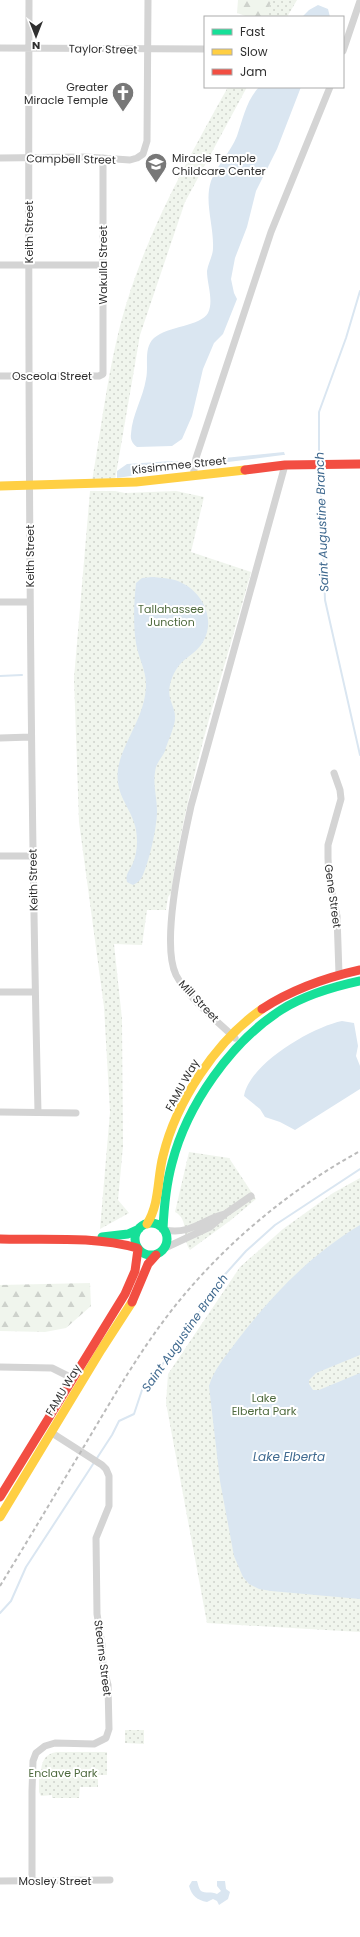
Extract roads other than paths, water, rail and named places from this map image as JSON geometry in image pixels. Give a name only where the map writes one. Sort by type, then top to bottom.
[{"type":"street","name":"Keith Street","points":[[29,0],[28,375],[31,737],[38,1112]]},
{"type":"street","points":[[148,0],[148,49]]},
{"type":"street","points":[[344,48],[360,1]]},
{"type":"street","name":"Taylor Street","points":[[0,48],[204,49]]},
{"type":"street","name":"Campbell Street","points":[[0,158],[103,158],[130,160],[140,156],[144,151],[147,141],[148,49]]},
{"type":"street","points":[[193,476],[196,458],[265,251],[330,88]]},
{"type":"street","name":"Wakulla Street","points":[[103,158],[103,373]]},
{"type":"street","points":[[0,265],[103,265]]},
{"type":"street","name":"Osceola Street","points":[[0,376],[99,376],[103,373]]},
{"type":"street","name":"Kissimmee Street","points":[[0,486],[120,483],[285,465],[360,464]]},
{"type":"street","name":"Mill Street","points":[[239,1042],[189,993],[178,978],[173,967],[170,954],[171,929],[181,854],[191,806],[285,465]]},
{"type":"street","points":[[0,602],[30,602]]},
{"type":"street","points":[[0,738],[31,737]]},
{"type":"street","name":"Gene Street","points":[[334,773],[340,790],[341,799],[328,845],[328,858],[329,880],[337,916],[339,974]]},
{"type":"street","points":[[0,856],[33,856]]},
{"type":"street","name":"FAMU Way","points":[[0,1497],[128,1289],[136,1268],[138,1248],[135,1238],[154,1211],[161,1161],[174,1125],[201,1072],[231,1034],[258,1012],[284,995],[312,983],[339,974],[360,970]]},
{"type":"street","name":"FAMU Way","points":[[0,1517],[130,1307],[148,1264],[165,1248],[168,1239],[164,1229],[168,1182],[178,1144],[211,1077],[239,1042],[269,1017],[302,998],[326,989],[360,981]]},
{"type":"street","points":[[0,992],[35,992]]},
{"type":"street","points":[[0,1112],[76,1112]]},
{"type":"street","points":[[165,1248],[204,1230],[251,1196]]},
{"type":"street","points":[[78,1240],[126,1235],[143,1226],[157,1224],[164,1229],[188,1230],[212,1217],[225,1214]]},
{"type":"street","points":[[0,1239],[78,1240],[123,1244],[138,1248],[148,1255],[156,1255]]},
{"type":"street","points":[[0,1367],[52,1368],[72,1378]]},
{"type":"street","name":"Stearns Street","points":[[32,1881],[32,1791],[33,1761],[36,1753],[45,1746],[55,1743],[94,1744],[106,1738],[109,1729],[108,1684],[103,1666],[97,1607],[96,1538],[108,1513],[109,1476],[106,1469],[102,1465],[52,1433]]},
{"type":"street","name":"Mosley Street","points":[[0,1881],[110,1880]]},
{"type":"water","points":[[318,5],[328,9],[330,16],[303,16],[309,10]]},
{"type":"water","points":[[258,88],[301,88],[277,149],[256,191],[247,227],[235,258],[231,279],[237,299],[223,334],[214,343],[203,369],[192,416],[182,439],[172,446],[137,447],[131,440],[132,427],[135,413],[145,386],[147,374],[147,352],[151,342],[160,334],[199,321],[208,313],[210,308],[207,271],[212,254],[213,240],[208,197],[209,189],[214,175],[237,136],[248,104]]},
{"type":"water","points":[[284,452],[285,455],[220,463],[205,467],[205,460]]},
{"type":"water","points":[[172,461],[185,462],[185,468],[117,478],[117,471],[127,464]]},
{"type":"water","points":[[152,577],[175,580],[196,593],[208,616],[208,625],[207,634],[203,642],[182,662],[174,673],[171,681],[169,693],[175,719],[165,751],[156,767],[155,784],[157,819],[145,871],[140,880],[133,885],[127,882],[127,876],[135,855],[137,843],[136,830],[131,814],[120,792],[118,775],[122,754],[143,705],[145,695],[146,679],[135,636],[134,613],[136,583],[142,578]]},
{"type":"water","points":[[342,1021],[354,1023],[358,1046],[356,1056],[360,1066],[360,1089],[295,1130],[280,1122],[265,1117],[260,1109],[244,1096],[248,1084],[269,1060],[299,1039],[329,1025]]},
{"type":"water","name":"Lake Elberta","points":[[360,1225],[360,1355],[316,1373],[309,1380],[309,1384],[313,1390],[319,1390],[360,1373],[360,1599],[259,1589],[249,1584],[243,1577],[234,1556],[220,1481],[209,1386],[217,1368],[224,1358],[263,1308],[278,1292],[308,1263]]},
{"type":"water","points":[[192,1881],[197,1881],[201,1891],[217,1894],[221,1891],[217,1886],[217,1881],[225,1881],[226,1889],[230,1892],[228,1899],[219,1905],[217,1901],[213,1899],[207,1902],[200,1900],[193,1895],[190,1889],[189,1886]]},
{"type":"waterway","name":"Saint Augustine Branch","points":[[319,462],[319,412],[346,338],[360,291]]},
{"type":"waterway","name":"Saint Augustine Branch","points":[[320,469],[325,600],[360,755]]},
{"type":"waterway","points":[[0,676],[22,675]]},
{"type":"waterway","name":"Saint Augustine Branch","points":[[0,1613],[11,1601],[26,1567],[112,1435],[119,1421],[134,1414],[143,1387],[154,1376],[189,1328],[220,1280],[246,1251],[275,1225],[360,1169]]},
{"type":"railway","points":[[0,1586],[111,1401],[158,1329],[184,1295],[223,1253],[265,1215],[311,1181],[360,1151]]},
{"type":"place","name":"Greater Miracle Temple","points":[[123,112]]},
{"type":"place","name":"Miracle Temple Childcare Center","points":[[156,184]]},
{"type":"park label","name":"Tallahassee Junction","points":[[171,615]]},
{"type":"park label","name":"Lake Elberta Park","points":[[264,1404]]},
{"type":"park label","name":"Enclave Park","points":[[63,1773]]}]
